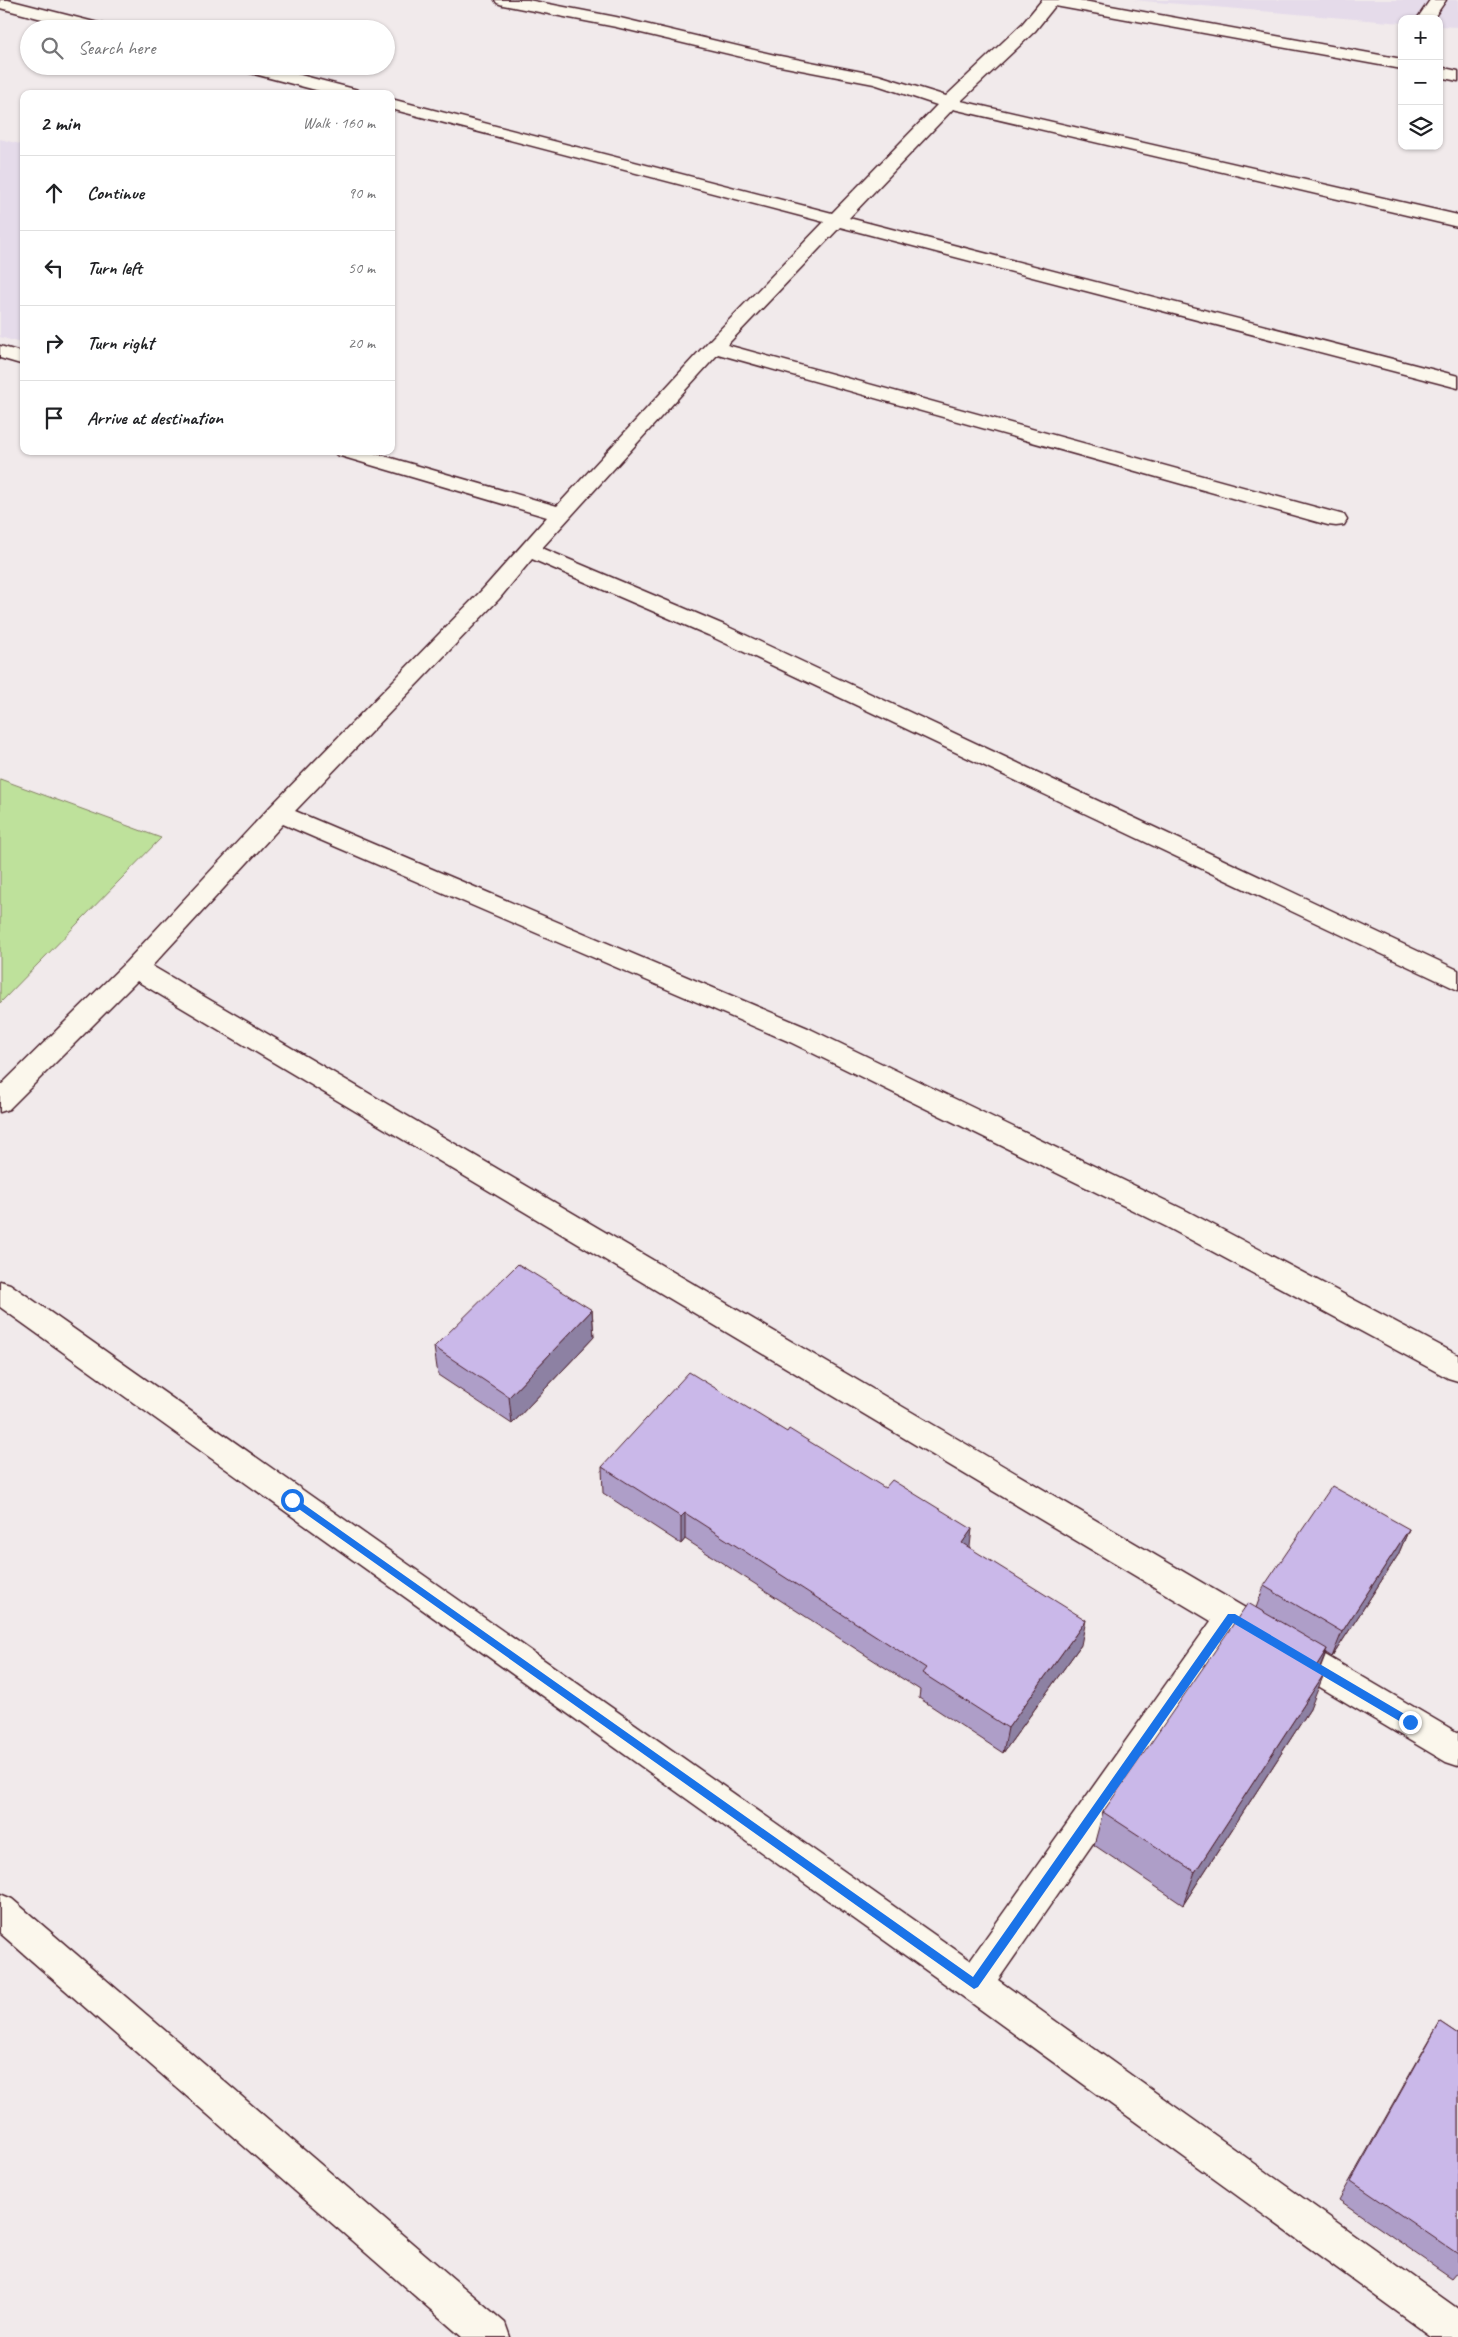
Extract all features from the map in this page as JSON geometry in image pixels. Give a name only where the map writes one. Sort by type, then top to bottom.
[{"type":"street","points":[[502,0],[616,22],[775,60],[878,80],[949,103],[1458,221]]},
{"type":"street","points":[[0,1102],[135,968],[279,813],[491,594],[528,550],[714,346],[949,103],[1029,27],[1051,0],[1398,59]]},
{"type":"street","points":[[1428,15],[1438,0]]},
{"type":"street","points":[[0,3],[65,20]]},
{"type":"street","points":[[1443,73],[1458,76]]},
{"type":"street","points":[[280,75],[337,90]]},
{"type":"street","points":[[395,105],[1458,382]]},
{"type":"street","points":[[714,346],[1336,520]]},
{"type":"street","points":[[0,352],[20,358]]},
{"type":"street","points":[[358,455],[562,514]]},
{"type":"street","points":[[528,550],[716,630],[1458,981]]},
{"type":"street","points":[[279,813],[799,1036],[1177,1218],[1458,1369]]},
{"type":"street","points":[[135,968],[1458,1751]]},
{"type":"street","points":[[0,1292],[974,1984],[1458,2332]]},
{"type":"street","points":[[974,1984],[1232,1617]]},
{"type":"street","points":[[0,1911],[491,2337]]},
{"type":"shaded area","points":[[1133,0],[1458,0],[1458,27],[1443,26],[1443,15],[1398,15],[1398,23]]},
{"type":"shaded area","points":[[0,139],[20,144],[20,343],[0,337]]},
{"type":"green space","points":[[0,779],[161,838],[0,1003]]},
{"type":"building","points":[[518,1264],[592,1310],[509,1397],[434,1347]]},
{"type":"building","points":[[689,1372],[787,1432],[789,1429],[885,1488],[892,1480],[972,1529],[962,1543],[1086,1620],[1008,1728],[922,1673],[926,1668],[685,1513],[681,1517],[602,1467]]},
{"type":"building","points":[[1332,1486],[1409,1529],[1342,1632],[1264,1586]]},
{"type":"building","points":[[1248,1603],[1327,1649],[1315,1668],[1324,1674],[1195,1872],[1103,1812]]},
{"type":"building","points":[[1440,2022],[1458,2034],[1458,2254],[1351,2181]]},
{"type":"route","points":[[292,1500],[974,1984],[1232,1617],[1410,1722]]}]
